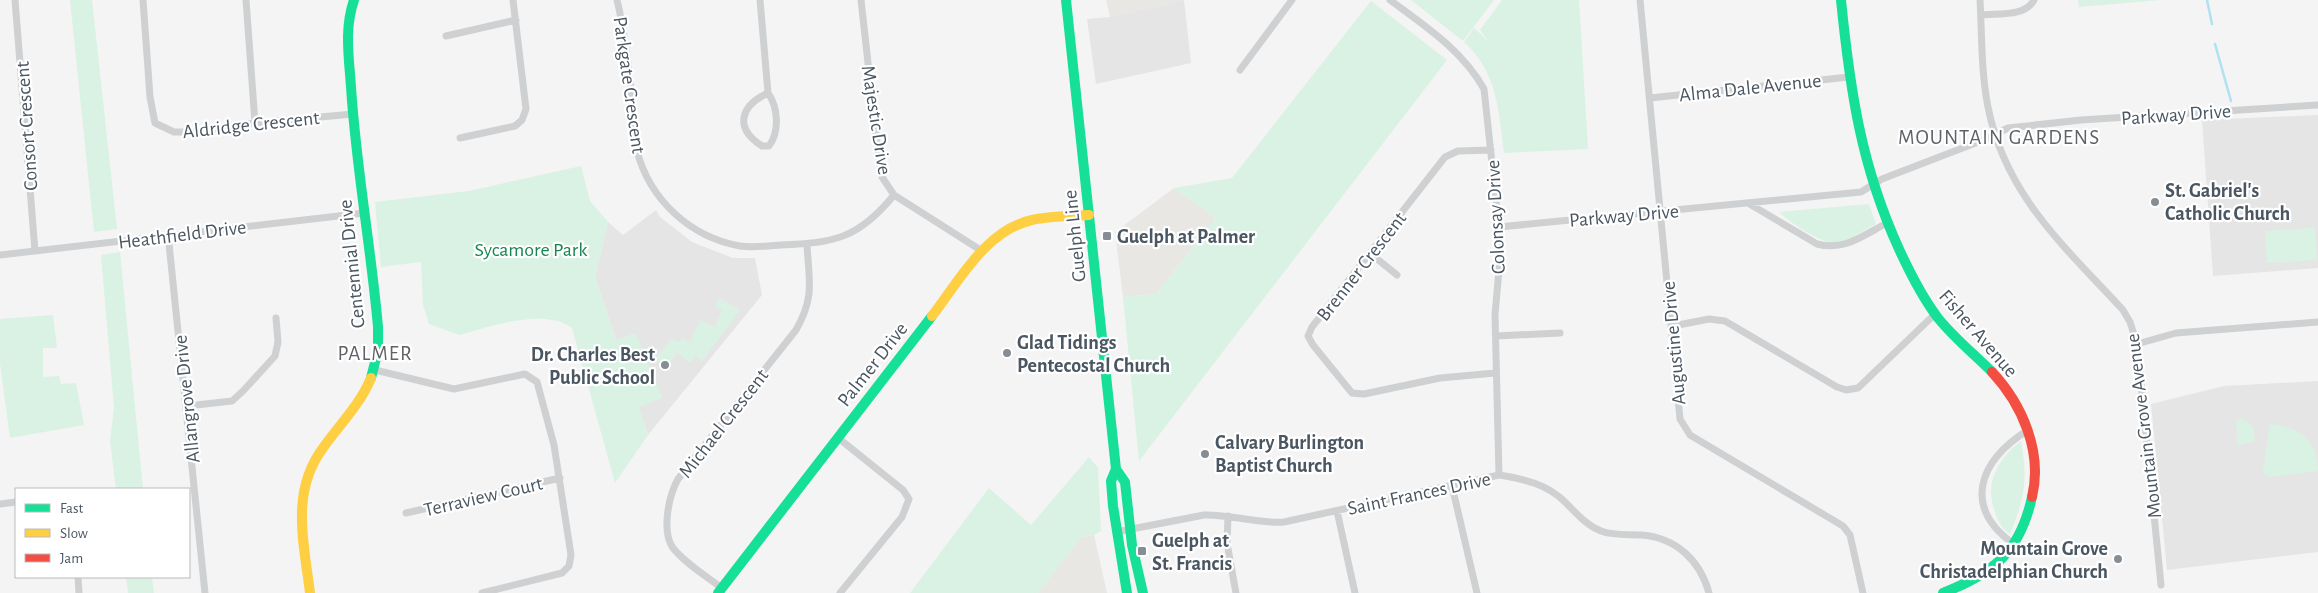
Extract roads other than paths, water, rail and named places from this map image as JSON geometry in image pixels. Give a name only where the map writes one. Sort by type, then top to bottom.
[{"type":"street","name":"Consort Crescent","points":[[15,0],[35,251]]},
{"type":"street","name":"Aldridge Crescent","points":[[143,0],[150,97],[155,123],[174,132],[195,132],[256,123],[353,114]]},
{"type":"street","points":[[246,0],[256,123]]},
{"type":"street","name":"Centennial Drive","points":[[310,593],[301,510],[304,484],[316,458],[362,400],[375,370],[378,350],[353,114],[347,36],[349,17],[354,0]]},
{"type":"street","points":[[460,138],[515,126],[522,120],[526,109],[513,0]]},
{"type":"street","name":"Parkgate Crescent","points":[[617,0],[629,69],[637,150],[645,174],[654,190],[686,224],[711,239],[740,246],[807,246],[839,238],[868,223],[894,195]]},
{"type":"street","points":[[760,0],[768,93],[775,103],[775,129],[772,141],[769,146],[762,146],[746,130],[743,125],[743,116],[756,100],[768,93]]},
{"type":"street","name":"Majestic Drive","points":[[861,0],[882,177],[894,195],[982,251]]},
{"type":"street","name":"Guelph Line","points":[[1066,0],[1116,469],[1125,482],[1131,531],[1143,593]]},
{"type":"street","points":[[1240,70],[1292,0]]},
{"type":"street","name":"Colonsay Drive","points":[[1390,0],[1456,51],[1473,70],[1484,89],[1499,227],[1500,269],[1495,315],[1495,373],[1500,475]]},
{"type":"street","name":"Augustine Drive","points":[[1640,0],[1673,326],[1680,418],[1690,435],[1843,526],[1850,535],[1863,593]]},
{"type":"street","name":"Fisher Avenue","points":[[1840,0],[1857,129],[1873,185],[1887,223],[1914,281],[1935,314],[2014,401],[2033,444],[2035,466],[2033,498],[2028,521],[2015,545],[1984,576],[1964,587],[1943,593]]},
{"type":"street","name":"Mountain Grove Avenue","points":[[1980,0],[1987,105],[1994,134],[2013,178],[2024,199],[2039,218],[2123,310],[2130,322],[2137,344],[2161,584]]},
{"type":"street","points":[[1981,15],[2022,11],[2029,8],[2034,0]]},
{"type":"street","points":[[446,36],[516,20]]},
{"type":"street","name":"Alma Dale Avenue","points":[[1650,98],[1849,77]]},
{"type":"street","name":"Parkway Drive","points":[[1499,227],[1861,192],[1882,179],[1986,139],[2008,128],[2081,120],[2318,105]]},
{"type":"street","name":"Brenner Crescent","points":[[1491,150],[1458,151],[1446,157],[1312,327],[1308,336],[1313,345],[1352,392],[1364,394],[1440,378],[1495,373]]},
{"type":"street","points":[[1748,203],[1817,244],[1829,247],[1842,246],[1887,223]]},
{"type":"street","name":"Heathfield Drive","points":[[0,254],[364,213]]},
{"type":"street","name":"Palmer Drive","points":[[720,590],[982,251],[997,235],[1018,223],[1029,220],[1089,215]]},
{"type":"street","name":"Allangrove Drive","points":[[168,234],[205,593]]},
{"type":"street","name":"Michael Crescent","points":[[720,590],[672,546],[668,520],[671,492],[678,480],[796,330],[806,312],[810,295],[807,246]]},
{"type":"street","points":[[1371,254],[1397,275]]},
{"type":"street","points":[[1673,326],[1709,319],[1725,321],[1837,387],[1846,390],[1858,388],[1935,314]]},
{"type":"street","points":[[187,406],[232,401],[243,391],[275,356],[278,342],[276,318]]},
{"type":"street","points":[[2137,344],[2176,333],[2318,322]]},
{"type":"street","points":[[1496,336],[1560,333]]},
{"type":"street","points":[[375,370],[454,389],[526,374],[537,382],[554,445],[560,478],[571,555],[569,566],[562,573],[482,593]]},
{"type":"street","points":[[2015,545],[2001,535],[1988,519],[1982,496],[1985,478],[1997,454],[2010,441],[2028,430]]},
{"type":"street","points":[[837,438],[903,490],[909,499],[902,516],[840,593]]},
{"type":"street","name":"Guelph Line","points":[[1116,469],[1111,480],[1116,532],[1127,593]]},
{"type":"street","name":"Saint Frances Drive","points":[[1116,532],[1131,531],[1204,515],[1228,516],[1272,523],[1337,512],[1500,475],[1521,478],[1544,486],[1564,501],[1582,520],[1601,531],[1619,535],[1661,538],[1678,546],[1699,570],[1709,593]]},
{"type":"street","name":"Terraview Court","points":[[406,513],[560,478]]},
{"type":"street","points":[[1452,486],[1477,593]]},
{"type":"street","points":[[0,504],[15,502]]},
{"type":"street","points":[[1337,512],[1355,593]]},
{"type":"street","points":[[1228,516],[1227,543],[1236,593]]},
{"type":"street","points":[[78,578],[79,593]]},
{"type":"waterway","points":[[2207,0],[2212,24]]},
{"type":"waterway","points":[[2215,44],[2231,101]]},
{"type":"place","name":"St. Gabriel's Catholic Church","points":[[2155,202]]},
{"type":"place","name":"Guelph at Palmer","points":[[1107,236]]},
{"type":"place","name":"Glad Tidings Pentecostal Church","points":[[1007,353]]},
{"type":"place","name":"Dr. Charles Best Public School","points":[[665,365]]},
{"type":"place","name":"Calvary Burlington Baptist Church","points":[[1205,454]]},
{"type":"place","name":"Guelph at St. Francis","points":[[1142,551]]},
{"type":"place","name":"Mountain Grove Christadelphian Church","points":[[2118,559]]},
{"type":"district","name":"MOUNTAIN GARDENS","points":[[1999,137]]},
{"type":"district","name":"PALMER","points":[[375,353]]},
{"type":"park label","name":"Sycamore Park","points":[[531,249]]}]
